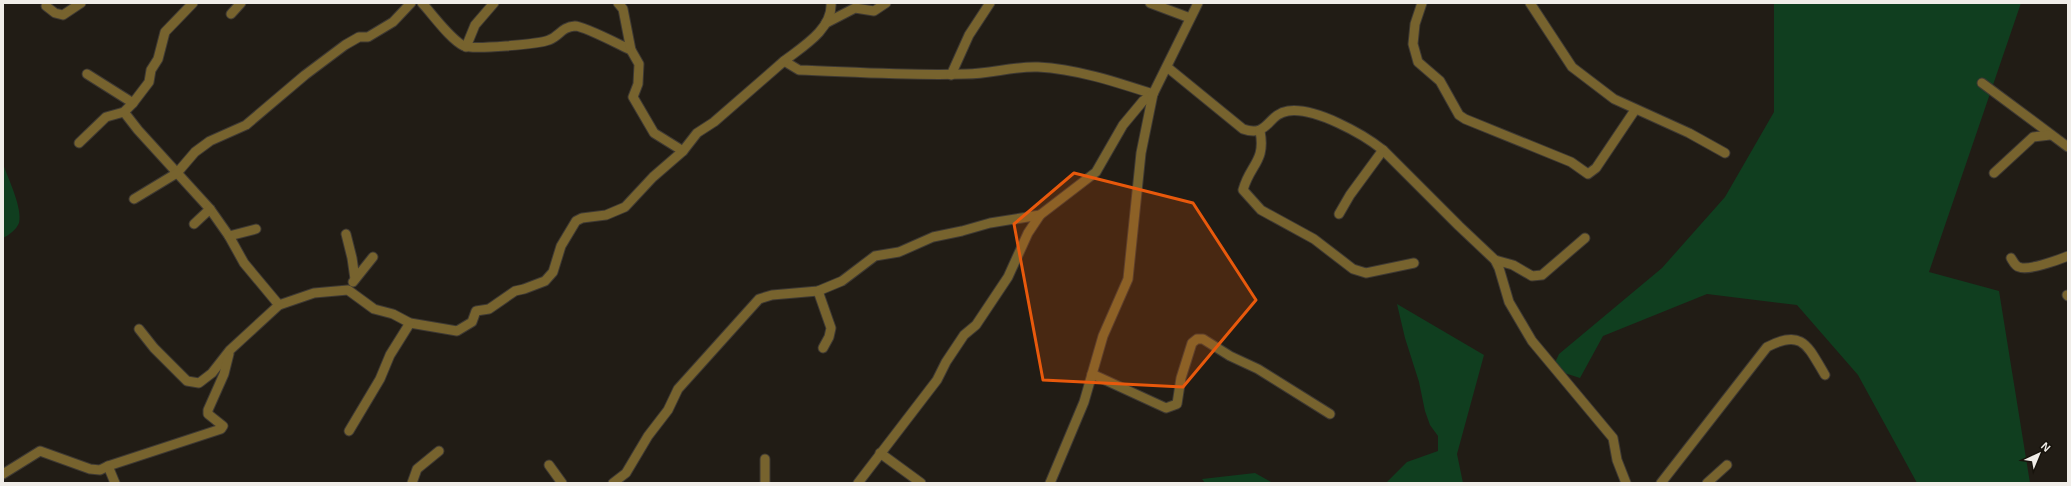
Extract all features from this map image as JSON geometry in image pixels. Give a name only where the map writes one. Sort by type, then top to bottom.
[{"type":"street","points":[[46,6],[55,13],[63,15],[81,3]]},
{"type":"street","points":[[78,142],[106,117],[124,112],[133,103],[149,82],[151,70],[158,60],[165,32],[193,3]]},
{"type":"street","points":[[231,14],[241,3]]},
{"type":"street","points":[[134,199],[177,174],[195,152],[210,141],[246,125],[299,80],[345,45],[359,37],[368,37],[393,22],[411,3]]},
{"type":"street","points":[[422,3],[440,22],[450,37],[466,47],[498,47],[550,40],[562,29],[576,26],[588,29],[599,36],[631,50]]},
{"type":"street","points":[[466,47],[475,24],[494,3]]},
{"type":"street","points":[[618,3],[623,9],[631,50],[639,64],[638,84],[634,97],[654,133],[682,151]]},
{"type":"street","points":[[139,329],[154,348],[187,381],[200,383],[212,373],[230,350],[279,306],[314,293],[345,289],[353,293],[374,309],[393,314],[410,323],[457,331],[472,322],[476,311],[490,309],[516,291],[545,281],[553,272],[561,246],[576,221],[582,218],[606,215],[625,207],[653,177],[682,151],[697,133],[714,122],[816,35],[826,23],[831,11],[831,3]]},
{"type":"street","points":[[826,23],[855,8],[874,11],[886,3]]},
{"type":"street","points":[[951,75],[969,36],[990,3]]},
{"type":"street","points":[[1150,3],[1190,18]]},
{"type":"street","points":[[1050,483],[1084,402],[1103,336],[1128,279],[1141,153],[1153,94],[1198,3]]},
{"type":"street","points":[[1422,3],[1415,24],[1413,44],[1418,62],[1440,81],[1460,115],[1465,119],[1571,162],[1588,174],[1596,168],[1636,110]]},
{"type":"street","points":[[1530,3],[1572,67],[1614,99],[1689,133],[1725,153]]},
{"type":"street","points":[[784,61],[799,70],[916,75],[978,74],[1018,68],[1040,67],[1104,78],[1153,94]]},
{"type":"street","points":[[1167,67],[1243,129],[1252,132],[1260,131],[1279,113],[1288,111],[1305,112],[1333,122],[1371,140],[1383,150],[1495,260],[1499,268],[1508,302],[1532,341],[1613,438],[1617,460],[1626,483]]},
{"type":"street","points":[[87,74],[133,103]]},
{"type":"street","points":[[1982,83],[2068,147]]},
{"type":"street","points":[[858,483],[937,380],[946,362],[964,335],[976,325],[1000,290],[1008,277],[1028,233],[1040,215],[1096,172],[1123,125],[1143,101],[1153,94]]},
{"type":"street","points":[[124,112],[177,174],[210,209],[229,236],[244,263],[279,306]]},
{"type":"street","points":[[1260,131],[1263,144],[1261,155],[1245,182],[1243,190],[1261,210],[1314,239],[1353,269],[1366,273],[1414,263]]},
{"type":"street","points":[[1994,172],[2033,137],[2050,135]]},
{"type":"street","points":[[1339,214],[1350,195],[1383,150]]},
{"type":"street","points":[[194,224],[210,209]]},
{"type":"street","points":[[618,481],[648,436],[668,410],[678,389],[750,307],[759,299],[772,295],[818,291],[842,281],[867,260],[875,256],[899,252],[933,237],[962,231],[990,222],[1040,215]]},
{"type":"street","points":[[229,236],[256,229]]},
{"type":"street","points":[[346,234],[355,279]]},
{"type":"street","points":[[1495,260],[1513,265],[1532,276],[1542,275],[1585,238]]},
{"type":"street","points":[[2011,258],[2015,264],[2022,268],[2045,264],[2068,256]]},
{"type":"street","points":[[353,293],[352,284],[373,257]]},
{"type":"street","points":[[818,291],[831,328],[829,337],[823,348]]},
{"type":"street","points":[[349,431],[380,379],[390,355],[410,323]]},
{"type":"street","points":[[1092,374],[1166,408],[1172,407],[1177,404],[1181,378],[1192,343],[1197,339],[1202,339],[1230,356],[1258,368],[1330,414]]},
{"type":"street","points":[[1661,483],[1767,347],[1789,339],[1800,340],[1806,344],[1825,375]]},
{"type":"street","points":[[3,474],[40,452],[90,469],[100,470],[108,466],[221,430],[223,426],[208,414],[208,410],[224,374],[230,350]]},
{"type":"street","points":[[412,483],[417,469],[439,451]]},
{"type":"street","points":[[880,453],[921,483]]},
{"type":"street","points":[[765,459],[765,483]]},
{"type":"street","points":[[549,465],[562,483]]},
{"type":"street","points":[[1707,483],[1727,465]]},
{"type":"street","points":[[108,466],[115,483]]},
{"type":"highlighted area","points":[[1074,173],[1193,203],[1256,300],[1183,387],[1043,380],[1014,224]]},
{"type":"green space","points":[[1774,3],[2021,3],[1929,272],[1999,291],[2030,483],[1917,483],[1858,375],[1797,305],[1707,294],[1603,336],[1580,378],[1552,369],[1559,354],[1662,268],[1725,197],[1774,112]]},
{"type":"green space","points":[[3,164],[17,202],[20,217],[16,228],[3,238]]},
{"type":"green space","points":[[1397,304],[1484,355],[1457,454],[1463,483],[1386,483],[1407,462],[1438,451],[1438,436],[1430,425],[1425,411],[1419,382],[1405,338]]},
{"type":"green space","points":[[1255,473],[1273,483],[1205,483],[1202,479]]}]
